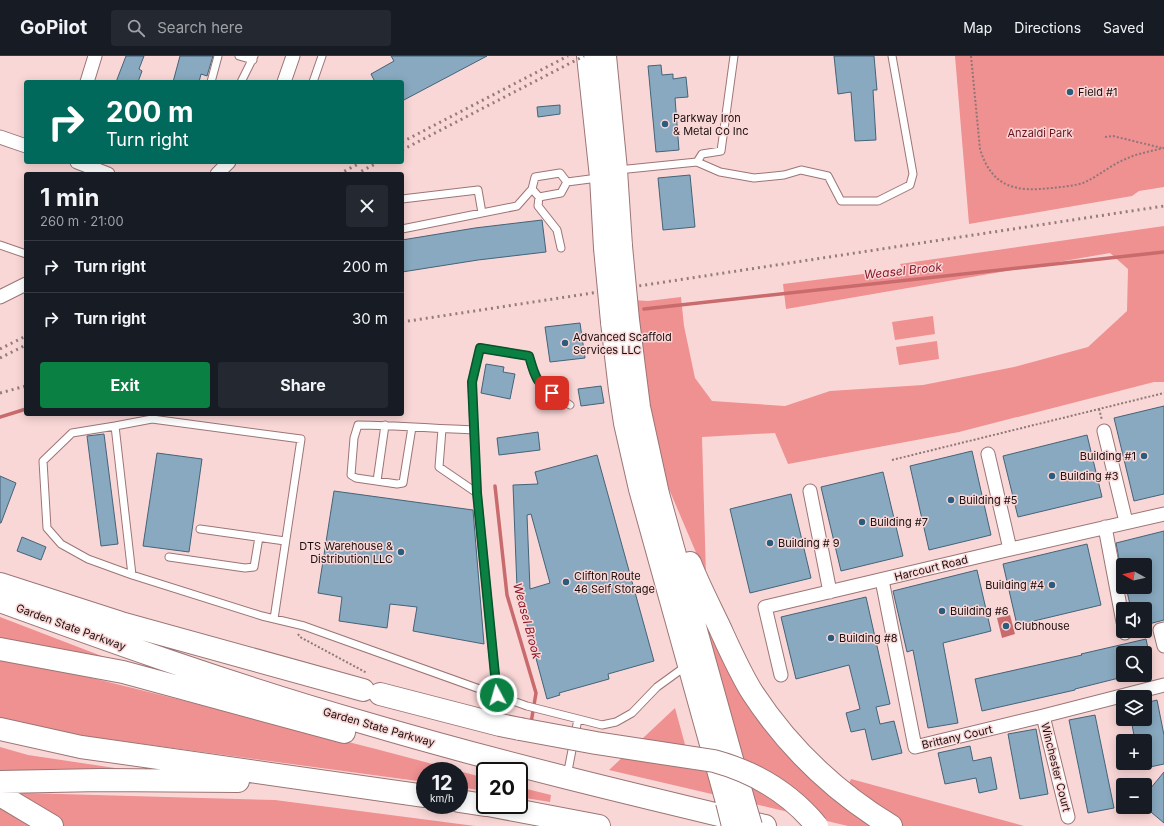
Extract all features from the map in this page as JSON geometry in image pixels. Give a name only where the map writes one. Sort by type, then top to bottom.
[{"type":"highway","points":[[588,56],[599,87],[620,321],[620,390],[632,456],[689,664],[743,815]]},
{"type":"highway","points":[[599,87],[604,56]]},
{"type":"highway","points":[[620,321],[635,380],[658,494],[743,815]]},
{"type":"highway","points":[[648,450],[696,580],[738,667],[752,691],[780,731],[809,763],[851,799],[891,826]]},
{"type":"highway","points":[[0,584],[121,623],[372,686],[500,725],[596,743],[714,761],[753,775],[775,787],[798,806],[817,826]]},
{"type":"highway","name":"Garden State Parkway","points":[[0,601],[108,641],[370,725],[567,778],[765,826]]},
{"type":"highway","points":[[0,649],[123,672],[476,768]]},
{"type":"highway","points":[[0,729],[81,747],[416,795]]},
{"type":"highway","points":[[0,782],[101,780],[311,780]]},
{"type":"highway","points":[[528,782],[678,817],[743,815]]},
{"type":"highway","points":[[0,795],[52,826]]},
{"type":"highway","points":[[528,813],[599,826]]},
{"type":"highway","points":[[732,826],[743,815]]},
{"type":"street","points":[[88,80],[95,56]]},
{"type":"street","points":[[285,80],[293,56]]},
{"type":"street","points":[[0,137],[24,145]]},
{"type":"street","points":[[82,164],[103,172]]},
{"type":"street","points":[[219,172],[228,164]]},
{"type":"street","points":[[0,297],[24,285]]},
{"type":"street","points":[[1104,431],[1126,522]]},
{"type":"street","points":[[988,454],[1010,549]]},
{"type":"street","points":[[810,491],[830,592]]},
{"type":"street","name":"Harcourt Road","points":[[781,675],[765,607],[1164,514]]},
{"type":"street","points":[[1106,527],[1119,602]]},
{"type":"street","name":"Brittany Court","points":[[882,580],[915,747],[1164,685]]},
{"type":"street","points":[[1162,629],[1164,646]]},
{"type":"street","name":"Winchester Court","points":[[1043,716],[1068,817]]},
{"type":"lane","points":[[212,80],[218,56]]},
{"type":"lane","points":[[239,56],[253,58],[242,80]]},
{"type":"lane","points":[[314,80],[322,56]]},
{"type":"lane","points":[[697,162],[702,154],[720,151],[734,56]]},
{"type":"lane","points":[[567,182],[608,174],[697,162],[720,172],[754,178],[784,175],[801,170],[828,176],[841,201],[878,201],[910,185],[913,174],[892,56]]},
{"type":"lane","points":[[404,229],[517,206],[532,189],[536,177],[560,173],[567,182]]},
{"type":"lane","points":[[539,197],[561,193],[567,182]]},
{"type":"lane","points":[[532,189],[539,197],[538,206],[557,230],[561,248]]},
{"type":"lane","points":[[404,199],[478,190],[482,213]]},
{"type":"lane","points":[[0,245],[24,253]]},
{"type":"lane","points":[[497,695],[477,493],[472,382],[480,348],[529,356],[534,373],[542,388],[570,405]]},
{"type":"lane","points":[[274,619],[301,439],[152,419],[72,433],[44,461],[47,528],[61,544],[88,559],[132,575],[274,619],[312,628],[527,706],[602,725],[616,722],[632,713],[657,686],[689,664]]},
{"type":"lane","points":[[412,427],[404,483],[397,484],[356,478],[351,475],[354,438],[358,425],[385,425],[474,430]]},
{"type":"lane","points":[[377,481],[385,425]]},
{"type":"lane","points":[[116,426],[132,575]]},
{"type":"lane","points":[[442,429],[439,467],[477,493]]},
{"type":"lane","points":[[200,529],[285,541]]},
{"type":"lane","points":[[168,557],[246,568],[254,567],[258,537]]},
{"type":"lane","points":[[567,778],[578,719]]},
{"type":"path","points":[[971,56],[980,149],[990,170],[997,178],[1008,186],[1033,190],[1082,183],[1131,156],[1163,148]]},
{"type":"path","points":[[1105,137],[1113,136],[1163,148]]},
{"type":"path","points":[[892,460],[1164,393]]},
{"type":"path","points":[[295,623],[300,638],[372,686]]},
{"type":"green space","name":"Anzaldi Park","points":[[955,56],[1164,56],[1164,187],[1139,191],[1132,196],[969,224]]},
{"type":"green space","points":[[1164,226],[1164,382],[1154,382],[959,432],[788,464],[775,433],[702,437],[706,576],[669,489],[647,410],[632,300],[648,301],[681,297],[684,326],[695,378],[712,401],[785,406],[830,391],[923,385],[1014,367],[1088,347],[1127,311],[1128,269],[1110,253],[786,309],[783,284],[903,269],[900,264]]},
{"type":"green space","points":[[933,316],[935,334],[895,340],[892,322]]},
{"type":"green space","points":[[937,341],[939,359],[899,365],[896,347]]},
{"type":"green space","points":[[0,617],[112,660],[0,643]]},
{"type":"green space","points":[[701,621],[767,729],[812,778],[869,826],[848,826],[609,770],[675,708],[692,770],[743,760]]},
{"type":"green space","points":[[0,660],[88,677],[425,762],[416,762],[416,781],[84,736],[0,719]]},
{"type":"green space","points":[[0,747],[28,755],[135,771],[0,772]]},
{"type":"green space","points":[[468,773],[476,776],[476,790],[468,788]]},
{"type":"green space","points":[[851,779],[1024,826],[901,826],[847,789]]},
{"type":"green space","points":[[528,789],[551,795],[550,802],[528,798]]},
{"type":"green space","points":[[24,793],[275,800],[475,826],[0,826],[0,794]]},
{"type":"shaded area","name":"Clubhouse","points":[[1010,615],[1015,634],[1002,638],[997,618]]},
{"type":"building","points":[[126,56],[144,56],[139,69],[142,71],[139,80],[117,80]]},
{"type":"building","points":[[180,56],[213,56],[207,76],[201,74],[200,80],[174,80]]},
{"type":"building","points":[[391,56],[487,56],[404,100],[404,80],[374,80],[371,74],[394,61]]},
{"type":"building","points":[[834,56],[874,56],[877,90],[873,90],[876,140],[855,141],[851,92],[838,94]]},
{"type":"building","name":"Parkway Iron & Metal Co Inc","points":[[661,65],[662,75],[673,74],[673,79],[686,77],[688,97],[675,98],[679,150],[656,152],[648,66]]},
{"type":"building","points":[[560,105],[560,114],[538,117],[537,107]]},
{"type":"building","points":[[690,175],[695,227],[663,230],[658,178]]},
{"type":"building","points":[[542,220],[546,252],[478,260],[404,272],[404,240],[475,228]]},
{"type":"building","name":"Advanced Scaffold Services LLC","points":[[580,323],[585,358],[550,362],[545,327]]},
{"type":"building","points":[[486,364],[504,367],[503,372],[515,374],[510,399],[481,393]]},
{"type":"building","points":[[601,386],[604,403],[581,406],[578,389]]},
{"type":"building","name":"Building #1","points":[[1164,406],[1164,494],[1134,501],[1114,418]]},
{"type":"building","points":[[538,432],[540,450],[499,455],[497,438]]},
{"type":"building","points":[[104,434],[118,544],[101,546],[87,436]]},
{"type":"building","name":"Building #3","points":[[1087,435],[1102,497],[1018,517],[1003,456]]},
{"type":"building","name":"Building #5","points":[[972,451],[991,535],[929,550],[910,466]]},
{"type":"building","points":[[157,453],[202,459],[189,552],[143,546]]},
{"type":"building","points":[[597,455],[654,661],[608,674],[609,679],[559,693],[560,695],[547,699],[517,588],[513,485],[538,484],[535,472]],"holes":[[[531,514],[550,583],[530,589],[527,515]]]},
{"type":"building","name":"Building #7","points":[[883,472],[903,556],[841,571],[821,487]]},
{"type":"building","points":[[0,476],[16,483],[1,523],[0,523]]},
{"type":"building","name":"DTS Warehouse & Distribution LLC","points":[[334,491],[473,510],[484,644],[413,631],[417,607],[390,604],[387,628],[339,621],[342,597],[318,593]]},
{"type":"building","name":"Building # 9","points":[[791,494],[811,578],[750,593],[730,509]]},
{"type":"building","points":[[1164,531],[1164,620],[1152,623],[1152,602],[1129,602],[1128,594],[1152,594],[1152,558],[1119,558],[1116,543]]},
{"type":"building","points":[[22,537],[46,547],[41,560],[17,551]]},
{"type":"building","name":"Building #4","points":[[1087,544],[1101,605],[1017,625],[1003,564]]},
{"type":"building","name":"Building #6","points":[[977,570],[991,631],[943,643],[958,723],[928,728],[913,650],[907,652],[893,591]]},
{"type":"building","name":"Building #8","points":[[866,597],[890,704],[876,707],[880,724],[894,721],[902,753],[872,760],[865,729],[851,732],[846,713],[860,709],[849,665],[796,679],[781,617]]},
{"type":"building","points":[[1146,639],[1148,646],[1116,646],[1116,679],[1075,690],[982,711],[975,679],[1082,655],[1081,654]]},
{"type":"building","points":[[1157,700],[1164,735],[1164,764],[1152,767],[1152,734],[1134,734],[1132,726],[1152,726],[1152,701]]},
{"type":"building","points":[[1095,715],[1114,808],[1088,813],[1069,720]]},
{"type":"building","points":[[1036,729],[1048,794],[1020,799],[1008,734]]},
{"type":"building","points":[[970,746],[973,761],[991,757],[997,789],[979,793],[976,778],[945,784],[938,753]]},
{"type":"building","points":[[1164,772],[1164,823],[1152,813],[1152,787]]},
{"type":"waterway","name":"Weasel Brook","points":[[644,309],[1164,252]]},
{"type":"waterway","points":[[0,417],[24,410]]},
{"type":"waterway","name":"Weasel Brook","points":[[495,486],[507,595],[536,693],[531,723]]},
{"type":"railway","points":[[404,141],[568,56]]},
{"type":"railway","points":[[404,149],[584,56]]},
{"type":"railway","points":[[343,172],[358,164]]},
{"type":"railway","points":[[360,172],[375,164]]},
{"type":"railway","points":[[404,322],[1164,206]]},
{"type":"railway","points":[[0,349],[24,337]]},
{"type":"railway","points":[[0,358],[24,346]]},
{"type":"railway","points":[[0,393],[24,387]]},
{"type":"place","name":"Field #1","points":[[1070,92]]},
{"type":"place","name":"Parkway Iron & Metal Co Inc","points":[[665,124]]},
{"type":"place","name":"Advanced Scaffold Services LLC","points":[[565,343]]},
{"type":"place","name":"Building #1","points":[[1144,456]]},
{"type":"place","name":"Building #3","points":[[1052,476]]},
{"type":"place","name":"Building #5","points":[[951,500]]},
{"type":"place","name":"Building #7","points":[[862,522]]},
{"type":"place","name":"Building # 9","points":[[770,543]]},
{"type":"place","name":"DTS Warehouse & Distribution LLC","points":[[401,552]]},
{"type":"place","name":"Clifton Route 46 Self Storage","points":[[566,582]]},
{"type":"place","name":"Building #4","points":[[1052,585]]},
{"type":"place","name":"Building #6","points":[[942,611]]},
{"type":"place","name":"Clubhouse","points":[[1006,626]]},
{"type":"place","name":"Building #8","points":[[831,638]]},
{"type":"route","points":[[497,695],[477,493],[472,382],[480,348],[529,356],[534,373],[542,388],[552,393]]}]
